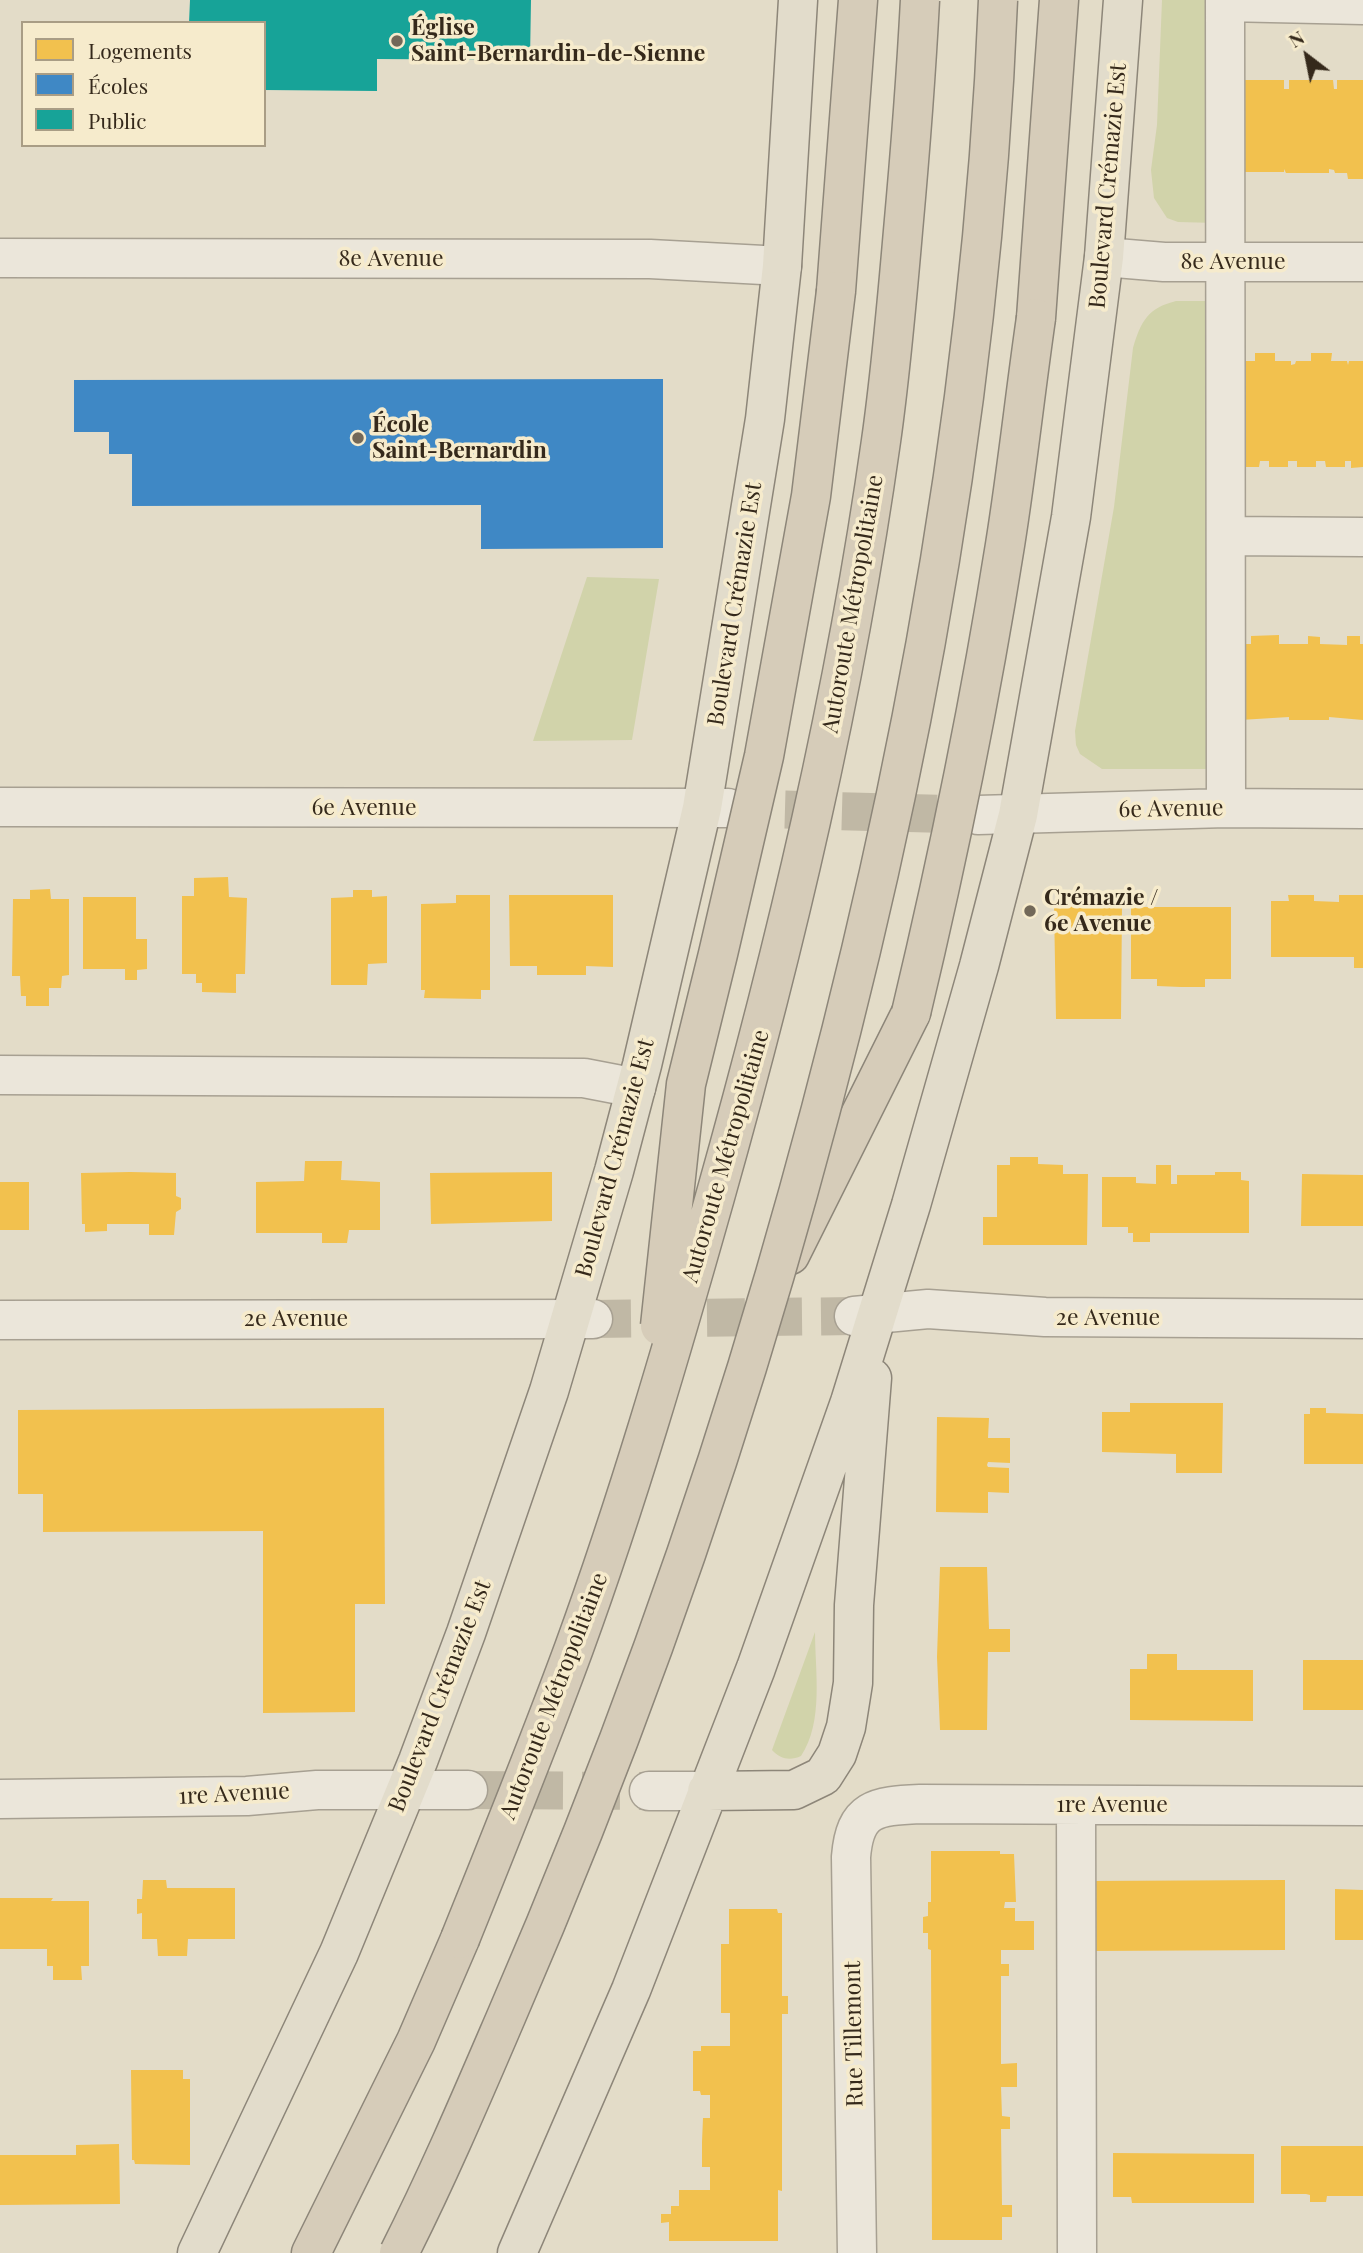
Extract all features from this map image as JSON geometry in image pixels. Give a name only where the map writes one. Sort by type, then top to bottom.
[{"type":"highway","points":[[650,1420],[686,1084],[719,954],[766,744],[811,496],[836,291],[858,0]]},
{"type":"highway","name":"Autoroute Métropolitaine","points":[[311,2253],[416,2041],[465,1927],[574,1647],[650,1420],[715,1198],[779,963],[832,722],[882,437],[915,95],[920,0]]},
{"type":"highway","points":[[399,2253],[471,2099],[590,1819],[652,1655],[707,1497],[806,1169],[882,869],[925,657],[974,323],[986,206],[998,0]]},
{"type":"highway","points":[[768,1298],[911,1013],[948,848],[1006,541],[1036,318],[1059,0]]},
{"type":"main road","name":"Boulevard Crémazie Est","points":[[197,2253],[324,1986],[405,1790],[466,1633],[549,1391],[582,1319],[614,1171],[715,808],[782,266],[798,0]]},
{"type":"main road","name":"Boulevard Crémazie Est","points":[[517,2253],[631,1990],[756,1668],[850,1402],[866,1314],[944,1093],[1018,815],[1071,517],[1104,257],[1123,0]]},
{"type":"main road","points":[[707,1791],[777,1791],[801,1788],[823,1776],[831,1766],[842,1740],[853,1683],[866,1314]]},
{"type":"street","points":[[1226,808],[1225,1],[1363,5]]},
{"type":"street","name":"8e Avenue","points":[[1104,257],[1164,262],[1363,262]]},
{"type":"street","name":"8e Avenue","points":[[0,258],[636,259],[782,266]]},
{"type":"street","points":[[1227,536],[1363,537]]},
{"type":"street","name":"6e Avenue","points":[[0,807],[715,808]]},
{"type":"street","name":"6e Avenue","points":[[978,815],[1226,808],[1363,809]]},
{"type":"street","points":[[0,1074],[584,1078],[636,1088]]},
{"type":"street","name":"2e Avenue","points":[[866,1314],[928,1309],[1045,1317],[1363,1319]]},
{"type":"street","name":"2e Avenue","points":[[0,1320],[582,1319]]},
{"type":"street","name":"1re Avenue","points":[[0,1799],[247,1796],[282,1791],[468,1790]]},
{"type":"street","points":[[649,1791],[707,1791]]},
{"type":"street","name":"1re Avenue","points":[[864,1817],[880,1808],[894,1805],[1363,1806]]},
{"type":"street","points":[[1076,1805],[1077,2253]]},
{"type":"street","name":"Rue Tillemont","points":[[857,2253],[851,1857],[858,1825],[864,1817]]},
{"type":"green space","points":[[1162,0],[1216,0],[1216,223],[1178,222],[1167,218],[1154,198],[1151,170],[1157,125]]},
{"type":"green space","points":[[1176,301],[1213,301],[1212,769],[1102,769],[1080,754],[1075,731],[1114,507],[1133,348],[1147,317],[1166,304]]},
{"type":"green space","points":[[587,577],[659,579],[632,740],[533,741]]},
{"type":"green space","points":[[815,1632],[817,1696],[813,1728],[801,1756],[785,1758],[772,1750]]},
{"type":"building: Logements","points":[[1240,80],[1284,80],[1284,89],[1289,89],[1289,80],[1333,80],[1334,89],[1337,89],[1337,80],[1363,80],[1363,179],[1348,179],[1347,173],[1335,173],[1329,169],[1329,173],[1286,173],[1284,169],[1284,172],[1235,172]]},
{"type":"building: Logements","points":[[1255,353],[1275,353],[1275,361],[1291,361],[1291,365],[1296,361],[1311,361],[1311,353],[1332,353],[1331,361],[1347,361],[1348,365],[1349,361],[1363,361],[1363,467],[1351,468],[1351,461],[1345,461],[1345,467],[1326,467],[1325,461],[1316,461],[1316,467],[1297,467],[1297,461],[1288,461],[1288,467],[1269,467],[1269,461],[1260,461],[1259,467],[1240,467],[1239,361],[1255,361]]},
{"type":"building: Logements","points":[[1279,635],[1279,644],[1308,644],[1308,636],[1320,637],[1320,644],[1347,645],[1347,636],[1360,636],[1360,644],[1363,644],[1363,720],[1329,717],[1329,720],[1289,720],[1289,717],[1240,720],[1237,644],[1251,644],[1251,636]]},
{"type":"building: Logements","points":[[228,877],[229,897],[247,898],[245,974],[236,974],[236,993],[202,992],[202,983],[196,983],[196,974],[182,974],[182,896],[194,896],[194,878]]},
{"type":"building: Logements","points":[[50,889],[51,899],[69,899],[69,975],[62,976],[61,988],[49,988],[49,1006],[26,1006],[26,996],[21,996],[20,976],[12,976],[13,899],[30,899],[30,890]]},
{"type":"building: Logements","points":[[353,890],[372,890],[372,897],[387,896],[387,963],[368,964],[367,985],[331,985],[331,898],[353,897]]},
{"type":"building: Logements","points":[[456,895],[490,895],[490,990],[481,990],[481,999],[424,998],[425,990],[421,990],[421,904],[456,903]]},
{"type":"building: Logements","points":[[509,895],[613,895],[613,967],[586,966],[586,975],[537,975],[537,966],[510,966]]},
{"type":"building: Logements","points":[[1288,895],[1314,895],[1314,901],[1339,902],[1339,895],[1363,895],[1363,968],[1354,968],[1354,957],[1271,957],[1271,901],[1289,901]]},
{"type":"building: Logements","points":[[83,897],[136,897],[136,939],[147,939],[147,969],[137,970],[137,980],[125,980],[125,969],[83,969]]},
{"type":"building: Logements","points":[[1054,906],[1122,906],[1121,1019],[1056,1019]]},
{"type":"building: Logements","points":[[1131,907],[1231,907],[1231,979],[1205,979],[1205,987],[1181,987],[1157,986],[1157,979],[1131,979]]},
{"type":"building: Logements","points":[[1010,1157],[1038,1157],[1038,1164],[1063,1165],[1063,1174],[1088,1174],[1087,1245],[983,1245],[983,1217],[997,1217],[997,1165],[1010,1165]]},
{"type":"building: Logements","points":[[305,1161],[342,1161],[341,1180],[380,1182],[380,1230],[349,1230],[347,1243],[322,1243],[322,1233],[256,1233],[256,1182],[304,1181]]},
{"type":"building: Logements","points":[[1156,1165],[1171,1165],[1171,1184],[1177,1184],[1177,1175],[1241,1172],[1241,1180],[1249,1181],[1249,1233],[1150,1233],[1150,1242],[1133,1242],[1133,1233],[1128,1233],[1128,1227],[1102,1227],[1102,1177],[1136,1177],[1136,1183],[1156,1184]]},
{"type":"building: Logements","points":[[552,1172],[552,1221],[431,1224],[430,1173]]},
{"type":"building: Logements","points":[[81,1173],[176,1173],[176,1196],[181,1198],[181,1209],[176,1212],[174,1235],[149,1235],[149,1224],[107,1224],[107,1231],[85,1232],[85,1224],[82,1224]]},
{"type":"building: Logements","points":[[1302,1174],[1363,1175],[1363,1226],[1301,1226]]},
{"type":"building: Logements","points":[[0,1182],[29,1182],[29,1230],[0,1230]]},
{"type":"building: Logements","points":[[1130,1403],[1223,1403],[1222,1473],[1176,1473],[1176,1454],[1102,1452],[1102,1412],[1130,1412]]},
{"type":"building: Logements","points":[[384,1408],[385,1604],[355,1604],[355,1712],[263,1713],[263,1531],[43,1532],[43,1494],[18,1494],[18,1410]]},
{"type":"building: Logements","points":[[1310,1408],[1326,1408],[1326,1413],[1363,1414],[1363,1464],[1304,1464],[1304,1414],[1310,1414]]},
{"type":"building: Logements","points":[[937,1417],[989,1418],[988,1438],[1010,1438],[1010,1463],[988,1462],[987,1465],[1009,1468],[1009,1493],[988,1492],[988,1513],[936,1512]]},
{"type":"building: Logements","points":[[940,1567],[987,1567],[989,1629],[1010,1629],[1010,1652],[988,1652],[987,1730],[940,1730],[937,1657]]},
{"type":"building: Logements","points":[[1147,1654],[1177,1654],[1177,1670],[1253,1670],[1253,1721],[1130,1720],[1130,1669],[1147,1669]]},
{"type":"building: Logements","points":[[1303,1660],[1363,1660],[1363,1710],[1303,1710]]},
{"type":"building: Logements","points":[[931,1851],[1000,1851],[1000,1854],[1014,1854],[1016,1902],[1005,1902],[1004,1908],[1015,1908],[1015,1921],[1034,1921],[1034,1950],[1001,1950],[1001,1964],[1009,1964],[1009,1976],[1001,1976],[1001,2064],[1017,2063],[1017,2087],[1001,2087],[1002,2116],[1010,2117],[1010,2129],[1001,2129],[1002,2205],[1012,2205],[1012,2217],[1002,2217],[1002,2240],[932,2240],[931,1950],[928,1949],[928,1933],[923,1933],[923,1917],[928,1916],[928,1902],[931,1902]]},
{"type":"building: Logements","points":[[143,1880],[166,1880],[167,1888],[235,1888],[235,1939],[188,1939],[187,1956],[158,1956],[157,1939],[142,1939],[142,1913],[137,1914],[137,1899],[142,1899]]},
{"type":"building: Logements","points":[[1285,1880],[1285,1950],[1089,1951],[1088,1881]]},
{"type":"building: Logements","points":[[1335,1889],[1363,1890],[1363,1940],[1335,1940]]},
{"type":"building: Logements","points":[[0,1898],[89,1901],[89,1966],[81,1966],[82,1980],[53,1980],[53,1966],[47,1966],[47,1949],[0,1949]]},
{"type":"building: Logements","points":[[729,1909],[777,1909],[778,1913],[782,1913],[782,1996],[788,1996],[788,2014],[782,2014],[782,2191],[778,2190],[778,2241],[669,2241],[669,2222],[661,2223],[661,2214],[671,2214],[671,2206],[679,2206],[679,2190],[710,2190],[710,2167],[702,2167],[702,2142],[703,2118],[710,2118],[710,2095],[693,2091],[693,2051],[701,2051],[701,2046],[730,2046],[730,2013],[721,2013],[721,1944],[729,1944]]},
{"type":"building: Logements","points":[[131,2070],[183,2070],[183,2079],[190,2079],[190,2165],[135,2164],[132,2160]]},
{"type":"building: Logements","points":[[119,2144],[120,2204],[0,2205],[0,2155],[76,2155],[76,2145]]},
{"type":"building: Logements","points":[[1281,2146],[1363,2146],[1363,2196],[1327,2196],[1326,2202],[1310,2202],[1310,2195],[1281,2194]]},
{"type":"building: Logements","points":[[1113,2153],[1254,2154],[1254,2203],[1132,2203],[1131,2197],[1113,2197]]},
{"type":"building: Écoles","points":[[663,379],[663,548],[481,549],[481,505],[132,506],[132,454],[109,454],[109,432],[74,432],[74,380]]},
{"type":"building: Public","name":"Église Saint-Bernardin-de-Sienne","points":[[190,0],[531,0],[530,60],[377,59],[377,91],[266,90],[266,21],[189,21]]},
{"type":"tunnel","points":[[728,808],[978,815]]},
{"type":"tunnel","points":[[593,1319],[854,1316]]},
{"type":"tunnel","points":[[468,1790],[649,1791]]},
{"type":"place","name":"Église Saint-Bernardin-de-Sienne","points":[[397,41]]},
{"type":"place","name":"École Saint-Bernardin","points":[[358,438]]},
{"type":"place","name":"Crémazie / 6e Avenue","points":[[1030,911]]}]
